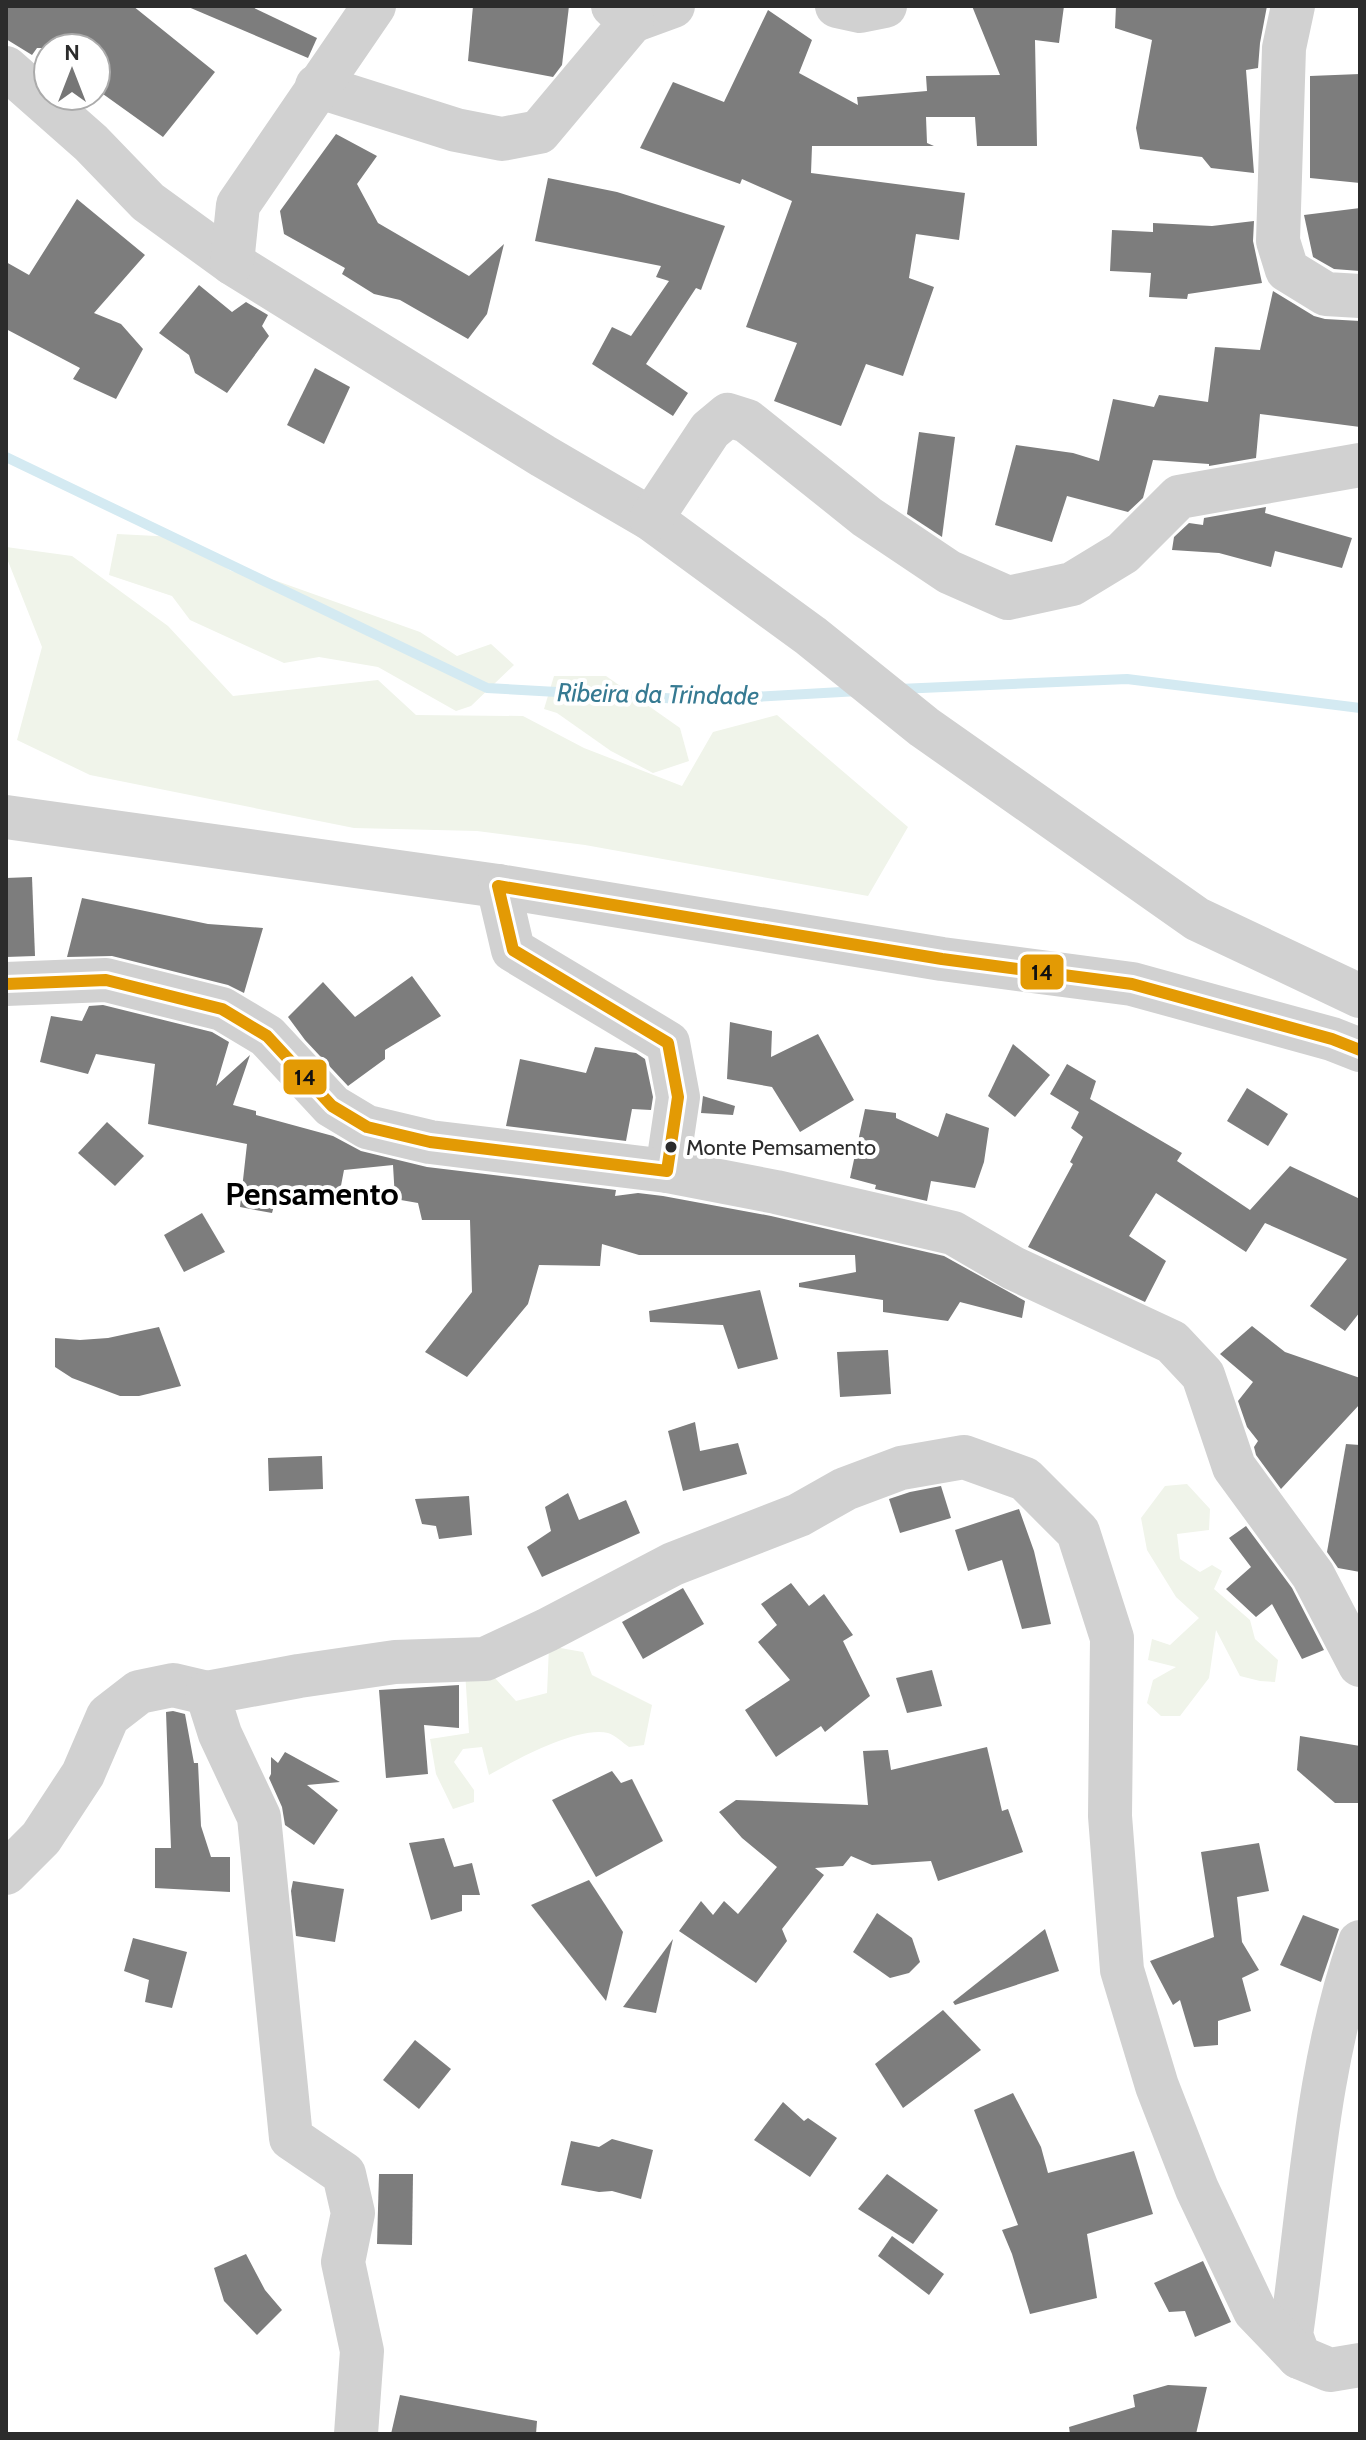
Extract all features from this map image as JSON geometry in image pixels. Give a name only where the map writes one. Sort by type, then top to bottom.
[{"type":"street","points":[[232,263],[238,205],[374,6]]},
{"type":"street","points":[[317,86],[456,130],[502,139],[539,132],[623,13],[673,6]]},
{"type":"street","points":[[837,6],[860,11],[885,6]]},
{"type":"street","points":[[1293,6],[1284,48],[1278,241],[1287,270],[1326,294],[1360,296]]},
{"type":"street","points":[[6,68],[91,143],[148,202],[232,263],[543,456],[651,519],[811,636],[924,727],[1197,919],[1360,996]]},
{"type":"street","points":[[651,519],[710,430],[728,415],[747,421],[849,505],[949,572],[1008,598],[1072,584],[1123,553],[1179,497],[1360,465]]},
{"type":"street","points":[[6,817],[498,886],[942,959],[1132,984],[1332,1039],[1360,1050]]},
{"type":"street","points":[[498,886],[513,950],[668,1043],[678,1097],[667,1171]]},
{"type":"street","points":[[6,984],[106,980],[222,1009],[267,1036],[332,1106],[367,1127],[430,1142],[667,1171],[776,1192],[953,1233],[1013,1268],[1172,1342],[1203,1375],[1234,1467],[1313,1575],[1360,1665]]},
{"type":"street","points":[[6,1873],[41,1838],[83,1774],[108,1716],[139,1692],[173,1685],[207,1693],[395,1662],[485,1659],[673,1564],[799,1515],[845,1489],[901,1468],[964,1457],[1025,1479],[1078,1532],[1112,1638],[1110,1816],[1122,1970],[1153,2072],[1197,2189],[1255,2311],[1299,2357],[1330,2370],[1360,2365]]},
{"type":"street","points":[[207,1693],[220,1734],[259,1817],[291,2138],[344,2174],[353,2213],[343,2262],[362,2351],[356,2434]]},
{"type":"street","points":[[1299,2357],[1291,2335],[1324,2081],[1346,1983],[1360,1942]]},
{"type":"shaded area","points":[[117,534],[176,537],[231,571],[274,580],[420,632],[457,656],[491,644],[514,665],[471,706],[456,711],[378,667],[319,657],[284,663],[190,620],[172,596],[109,575]]},
{"type":"shaded area","points":[[6,547],[72,556],[168,626],[233,696],[378,680],[416,715],[523,716],[584,748],[682,786],[713,732],[777,715],[908,827],[868,896],[585,845],[477,831],[354,828],[90,775],[17,740],[42,647],[6,556]]},
{"type":"shaded area","points":[[554,676],[606,676],[680,728],[689,761],[653,773],[611,751],[557,713],[544,709]]},
{"type":"shaded area","points":[[1187,1484],[1210,1509],[1209,1530],[1177,1534],[1180,1559],[1200,1572],[1212,1565],[1222,1571],[1214,1589],[1250,1620],[1255,1639],[1278,1660],[1275,1682],[1240,1676],[1216,1630],[1209,1678],[1180,1716],[1161,1716],[1147,1703],[1153,1680],[1176,1667],[1148,1660],[1152,1639],[1170,1645],[1199,1618],[1176,1597],[1147,1550],[1141,1518],[1165,1486]]},
{"type":"shaded area","points":[[549,1646],[583,1652],[592,1675],[652,1705],[644,1745],[629,1747],[608,1733],[580,1734],[547,1746],[489,1775],[482,1747],[463,1749],[454,1762],[474,1790],[474,1802],[453,1809],[436,1774],[430,1739],[469,1733],[465,1671],[495,1678],[516,1701],[547,1693]]},
{"type":"building","points":[[6,6],[133,6],[215,72],[163,137],[112,100],[112,32],[32,32],[32,55],[6,39]]},
{"type":"building","points":[[186,6],[250,6],[317,38],[308,58]]},
{"type":"building","points":[[473,6],[569,6],[562,65],[553,77],[468,61]]},
{"type":"building","points":[[972,6],[1064,6],[1059,43],[1035,40],[1037,146],[977,146],[975,117],[926,117],[927,143],[934,146],[812,146],[811,173],[965,193],[959,240],[916,234],[909,278],[934,287],[903,376],[866,364],[841,426],[774,401],[797,343],[746,327],[792,201],[742,179],[740,184],[640,148],[673,82],[724,102],[768,10],[812,40],[799,73],[858,105],[857,97],[927,91],[926,76],[1000,75]]},
{"type":"building","points":[[1116,6],[1267,6],[1258,68],[1246,70],[1254,173],[1211,168],[1202,157],[1140,149],[1136,128],[1152,40],[1115,28]]},
{"type":"building","points":[[1360,74],[1360,183],[1310,178],[1310,76]]},
{"type":"building","points":[[336,134],[377,156],[357,184],[378,223],[469,276],[504,244],[487,314],[468,339],[400,300],[374,294],[342,274],[345,268],[284,234],[280,211]]},
{"type":"building","points":[[548,178],[617,192],[725,226],[701,290],[696,288],[646,364],[688,393],[673,416],[592,364],[612,327],[631,336],[669,281],[656,277],[661,266],[535,241]]},
{"type":"building","points":[[77,199],[145,255],[94,313],[121,324],[143,349],[116,399],[73,379],[80,368],[6,329],[6,262],[29,275]]},
{"type":"building","points":[[1360,208],[1360,271],[1334,269],[1313,257],[1304,215]]},
{"type":"building","points":[[1254,221],[1253,241],[1262,283],[1188,294],[1187,299],[1149,297],[1151,273],[1110,271],[1112,230],[1153,232],[1153,223],[1212,226]]},
{"type":"building","points":[[199,285],[232,312],[246,302],[268,315],[262,326],[269,336],[227,393],[195,373],[189,355],[159,333]]},
{"type":"building","points":[[1273,291],[1314,316],[1360,321],[1360,427],[1260,414],[1256,458],[1209,466],[1153,460],[1143,498],[1128,512],[1067,496],[1052,542],[995,525],[1016,445],[1073,453],[1099,461],[1113,399],[1154,407],[1159,395],[1208,402],[1215,347],[1260,350]]},
{"type":"building","points":[[315,368],[350,387],[324,444],[287,425]]},
{"type":"building","points":[[919,432],[955,437],[942,537],[907,514]]},
{"type":"building","points":[[1266,507],[1265,513],[1352,538],[1342,568],[1275,551],[1271,567],[1219,553],[1172,550],[1174,537],[1189,523],[1203,525],[1204,518]]},
{"type":"building","points":[[32,877],[35,956],[6,957],[6,878]]},
{"type":"building","points":[[82,898],[208,924],[263,928],[244,993],[228,985],[112,956],[67,957]]},
{"type":"building","points":[[412,976],[441,1016],[385,1050],[385,1059],[348,1086],[288,1017],[323,982],[355,1017]]},
{"type":"building","points":[[103,1005],[212,1032],[229,1042],[216,1086],[250,1055],[233,1105],[256,1111],[256,1115],[333,1136],[361,1151],[427,1167],[616,1190],[615,1196],[638,1193],[663,1196],[771,1216],[944,1256],[1025,1301],[1022,1318],[960,1302],[948,1321],[883,1312],[883,1300],[799,1287],[799,1283],[856,1272],[855,1255],[639,1255],[602,1244],[600,1266],[539,1265],[528,1304],[467,1377],[425,1352],[472,1292],[470,1220],[422,1220],[418,1203],[395,1199],[393,1165],[344,1170],[339,1196],[279,1188],[272,1213],[240,1207],[247,1144],[148,1124],[155,1064],[96,1054],[88,1074],[40,1062],[51,1016],[82,1021],[89,1006]]},
{"type":"building","points":[[730,1022],[772,1031],[771,1057],[818,1034],[854,1100],[800,1132],[772,1087],[727,1079]]},
{"type":"building","points":[[1013,1044],[1050,1075],[1015,1117],[988,1096]]},
{"type":"building","points":[[595,1047],[636,1053],[645,1059],[653,1097],[651,1110],[632,1109],[626,1141],[506,1126],[520,1059],[586,1073]]},
{"type":"building","points":[[1067,1064],[1096,1081],[1090,1099],[1182,1153],[1177,1161],[1250,1210],[1290,1166],[1360,1199],[1360,1312],[1345,1331],[1310,1306],[1347,1259],[1265,1223],[1246,1252],[1156,1193],[1129,1236],[1166,1261],[1145,1302],[1028,1247],[1073,1164],[1070,1162],[1083,1137],[1071,1128],[1079,1112],[1050,1094]]},
{"type":"building","points":[[1247,1088],[1288,1114],[1268,1146],[1227,1121]]},
{"type":"building","points":[[703,1096],[735,1106],[733,1115],[701,1113]]},
{"type":"building","points":[[865,1109],[896,1113],[896,1118],[938,1137],[946,1113],[989,1128],[984,1162],[975,1188],[931,1181],[927,1201],[875,1189],[876,1185],[850,1178]]},
{"type":"building","points":[[107,1122],[144,1156],[115,1186],[78,1153]]},
{"type":"building","points":[[202,1213],[225,1252],[184,1272],[164,1235]]},
{"type":"building","points":[[760,1290],[778,1359],[738,1369],[723,1325],[650,1322],[649,1311]]},
{"type":"building","points":[[1252,1326],[1285,1352],[1360,1378],[1360,1404],[1281,1489],[1256,1455],[1254,1447],[1258,1441],[1247,1427],[1238,1401],[1253,1382],[1220,1354]]},
{"type":"building","points":[[159,1327],[181,1386],[139,1396],[120,1396],[72,1378],[55,1367],[55,1338],[108,1338]]},
{"type":"building","points":[[888,1350],[891,1394],[840,1397],[837,1352]]},
{"type":"building","points":[[695,1422],[700,1451],[738,1443],[747,1474],[683,1491],[668,1431]]},
{"type":"building","points":[[1346,1444],[1360,1445],[1360,1572],[1338,1568],[1327,1552]]},
{"type":"building","points":[[322,1456],[323,1489],[269,1491],[268,1458]]},
{"type":"building","points":[[941,1486],[951,1518],[900,1533],[889,1499]]},
{"type":"building","points":[[568,1493],[579,1520],[626,1500],[640,1533],[542,1577],[527,1547],[551,1531],[545,1507]]},
{"type":"building","points":[[469,1496],[472,1535],[439,1539],[436,1526],[422,1524],[415,1499]]},
{"type":"building","points":[[1019,1509],[1034,1551],[1051,1624],[1022,1629],[1002,1560],[968,1571],[955,1530]]},
{"type":"building","points":[[1246,1526],[1292,1588],[1324,1650],[1302,1659],[1272,1604],[1256,1617],[1226,1589],[1251,1567],[1229,1538]]},
{"type":"building","points":[[791,1583],[809,1606],[824,1594],[853,1635],[843,1641],[870,1696],[825,1732],[821,1726],[776,1757],[745,1710],[790,1680],[758,1642],[777,1625],[761,1604]]},
{"type":"building","points":[[683,1588],[704,1624],[643,1659],[622,1622]]},
{"type":"building","points":[[932,1670],[942,1706],[907,1713],[896,1678]]},
{"type":"building","points":[[459,1685],[459,1728],[424,1725],[428,1774],[386,1778],[379,1690]]},
{"type":"building","points":[[166,1712],[185,1714],[194,1763],[198,1763],[201,1826],[211,1857],[230,1857],[230,1892],[155,1888],[155,1848],[171,1848]]},
{"type":"building","points":[[1300,1736],[1360,1746],[1360,1803],[1335,1803],[1297,1770]]},
{"type":"building","points":[[987,1747],[1002,1811],[1008,1809],[1023,1852],[938,1881],[931,1861],[872,1865],[851,1856],[843,1866],[815,1868],[824,1875],[782,1929],[787,1941],[756,1983],[679,1931],[701,1901],[713,1915],[724,1901],[738,1914],[777,1867],[742,1838],[719,1812],[736,1800],[868,1805],[863,1751],[888,1750],[891,1770]]},
{"type":"building","points":[[285,1752],[340,1782],[307,1785],[338,1810],[314,1845],[285,1825],[282,1807],[269,1778],[271,1757],[278,1763]]},
{"type":"building","points":[[612,1771],[621,1783],[632,1779],[663,1841],[596,1877],[552,1800]]},
{"type":"building","points":[[444,1838],[454,1867],[472,1863],[480,1895],[462,1895],[462,1911],[431,1920],[409,1843]]},
{"type":"building","points":[[1259,1843],[1269,1891],[1237,1897],[1242,1942],[1259,1970],[1242,1978],[1251,2011],[1218,2021],[1218,2045],[1194,2047],[1180,2000],[1173,2005],[1150,1961],[1214,1937],[1201,1852]]},
{"type":"building","points":[[589,1880],[623,1932],[606,2001],[531,1905]]},
{"type":"building","points":[[293,1881],[344,1889],[335,1942],[296,1936],[291,1891]]},
{"type":"building","points":[[877,1913],[912,1938],[920,1962],[909,1973],[890,1978],[853,1952]]},
{"type":"building","points":[[1303,1915],[1339,1929],[1321,1982],[1280,1965]]},
{"type":"building","points":[[1045,1929],[1059,1971],[955,2005],[953,2002]]},
{"type":"building","points":[[133,1938],[187,1952],[172,2008],[145,2002],[149,1980],[124,1971]]},
{"type":"building","points":[[673,1939],[656,2013],[623,2007]]},
{"type":"building","points":[[943,2010],[981,2050],[903,2108],[875,2064]]},
{"type":"building","points":[[415,2040],[451,2069],[419,2109],[383,2080]]},
{"type":"building","points":[[1013,2093],[1041,2147],[1048,2173],[1134,2151],[1153,2214],[1087,2234],[1097,2298],[1030,2314],[1002,2230],[1018,2225],[974,2110]]},
{"type":"building","points":[[783,2102],[804,2121],[808,2118],[837,2138],[810,2177],[754,2140]]},
{"type":"building","points":[[612,2139],[653,2150],[641,2199],[612,2191],[599,2192],[561,2185],[571,2141],[599,2147]]},
{"type":"building","points":[[379,2174],[413,2174],[412,2245],[377,2244]]},
{"type":"building","points":[[887,2174],[938,2210],[913,2244],[858,2209]]},
{"type":"building","points":[[892,2236],[944,2274],[929,2295],[878,2256]]},
{"type":"building","points":[[246,2254],[265,2290],[282,2310],[257,2335],[224,2301],[214,2268]]},
{"type":"building","points":[[1203,2261],[1231,2322],[1195,2337],[1185,2311],[1169,2312],[1154,2283]]},
{"type":"building","points":[[1168,2385],[1207,2387],[1196,2434],[1070,2434],[1069,2427],[1135,2407],[1133,2395]]},
{"type":"building","points":[[400,2395],[537,2421],[536,2434],[391,2434]]},
{"type":"waterway","name":"Ribeira da Trindade","points":[[6,457],[487,688],[700,700],[859,691]]},
{"type":"waterway","name":"Ribeira da Trindade","points":[[899,689],[1127,679],[1360,708]]},
{"type":"transit line","name":"14","points":[[6,984],[106,980],[222,1009],[267,1036],[332,1106],[367,1127],[430,1142],[667,1171],[678,1097],[668,1043],[513,950],[498,886],[942,959],[1132,984],[1332,1039],[1360,1050]]},
{"type":"place","name":"Monte Pemsamento","points":[[671,1147]]},
{"type":"district","name":"Pensamento","points":[[312,1193]]}]
